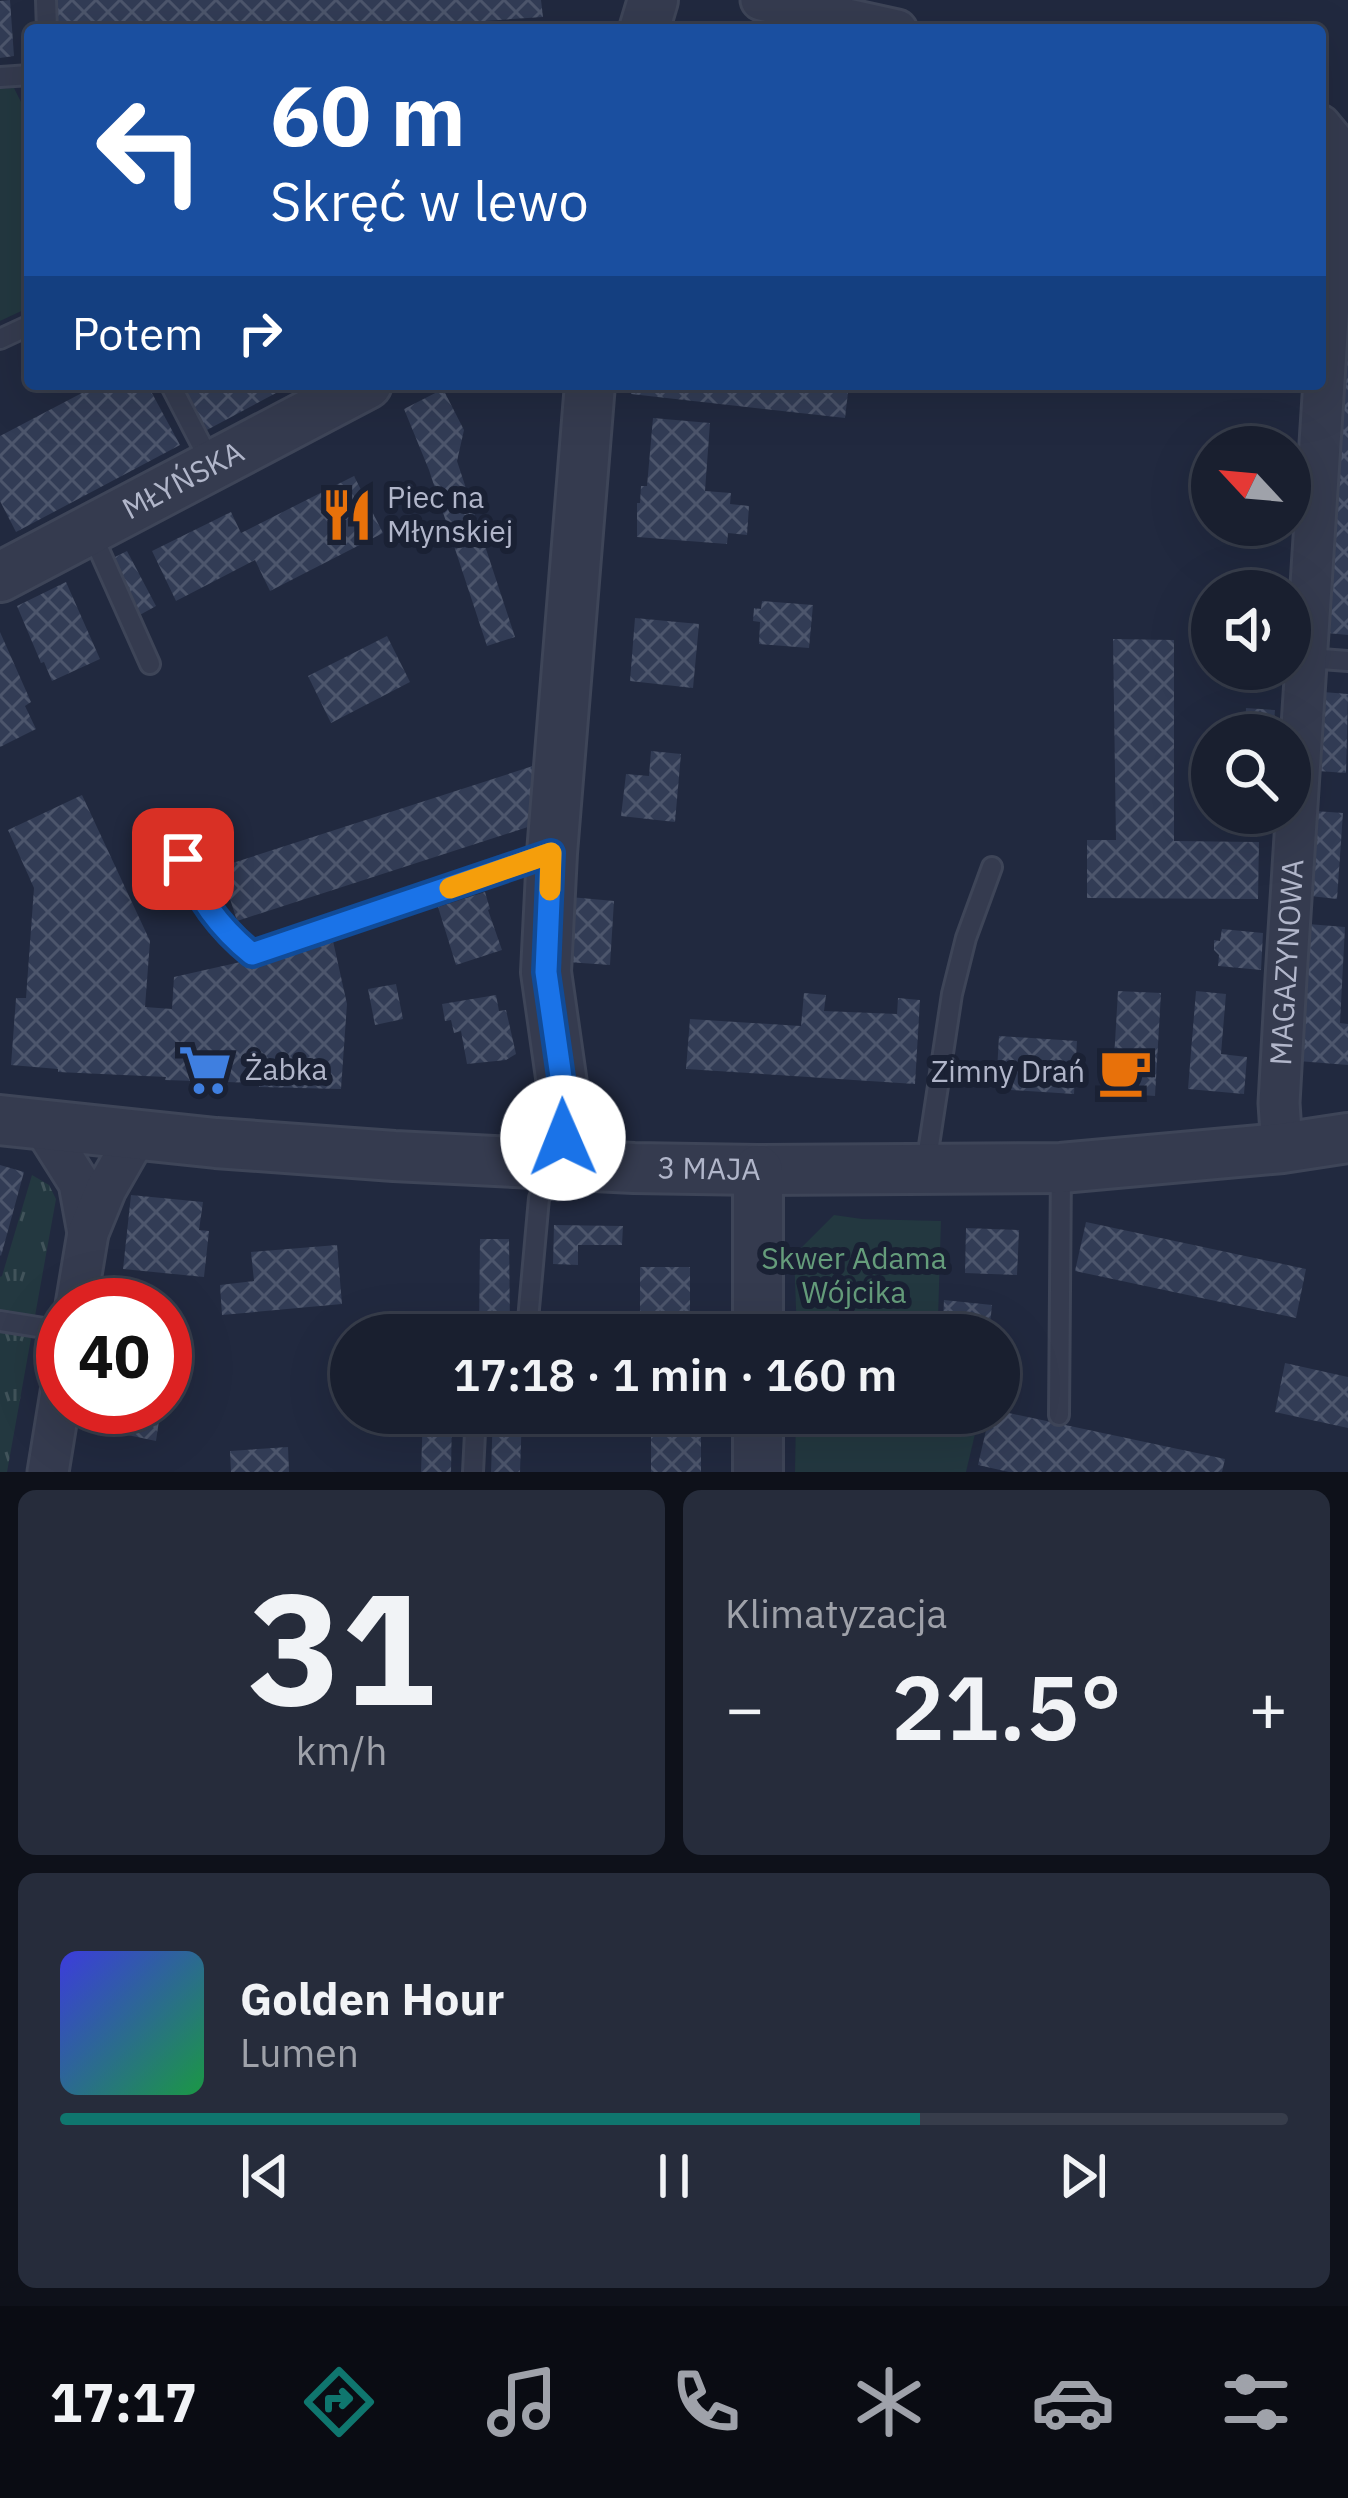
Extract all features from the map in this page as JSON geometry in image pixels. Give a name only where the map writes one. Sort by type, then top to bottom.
[{"type":"street","points":[[761,0],[869,24]]},
{"type":"street","name":"MAGAZYNOWA","points":[[1326,358],[1336,192],[1330,126]]},
{"type":"street","name":"MŁYŃSKA","points":[[0,577],[356,390]]},
{"type":"street","points":[[557,1165],[567,1119],[546,972],[551,853],[590,390]]},
{"type":"street","name":"MAGAZYNOWA","points":[[1311,608],[1324,390]]},
{"type":"street","name":"MAGAZYNOWA","points":[[1282,1148],[1280,1082],[1306,690]]},
{"type":"street","points":[[14,1121],[79,1183],[88,1233]]},
{"type":"street","name":"3 MAJA","points":[[14,1121],[394,1156],[758,1170],[1061,1168],[1348,1138]]},
{"type":"street","points":[[80,1278],[88,1233],[136,1135]]},
{"type":"street","points":[[758,1170],[758,1314]]},
{"type":"street","points":[[48,1472],[54,1434]]},
{"type":"street","points":[[758,1434],[758,1472]]},
{"type":"lane","points":[[173,390],[212,466]]},
{"type":"lane","points":[[90,530],[150,664]]},
{"type":"lane","points":[[1311,658],[1348,661]]},
{"type":"lane","points":[[183,859],[226,933],[252,954],[551,853]]},
{"type":"lane","points":[[926,1170],[952,994],[992,867]]},
{"type":"lane","points":[[529,1314],[539,1198],[557,1165]]},
{"type":"lane","points":[[1059,1415],[1061,1168]]},
{"type":"lane","points":[[0,1321],[36,1326]]},
{"type":"lane","points":[[473,1472],[475,1434]]},
{"type":"green space","points":[[14,88],[24,108],[24,310],[0,321],[0,89]]},
{"type":"green space","points":[[32,1175],[49,1185],[56,1199],[42,1278],[36,1278],[36,1310],[7,1472],[0,1472],[2,1276]]},
{"type":"green space","name":"Skwer Adama Wójcika","points":[[834,1215],[941,1221],[938,1314],[796,1314],[794,1255]]},
{"type":"green space","points":[[796,1434],[975,1434],[966,1472],[795,1472]]},
{"type":"building","points":[[10,0],[14,56],[0,58],[0,1]]},
{"type":"building","points":[[49,0],[541,0],[543,17],[454,24],[51,24]]},
{"type":"building","points":[[1344,351],[1348,351],[1348,635],[1327,633]]},
{"type":"building","points":[[88,390],[150,390],[180,445],[16,532],[0,501],[0,436]]},
{"type":"building","points":[[185,390],[282,390],[207,430]]},
{"type":"building","points":[[444,390],[464,430],[457,461],[515,637],[487,646],[404,409]]},
{"type":"building","points":[[631,390],[848,390],[845,418],[631,394]]},
{"type":"building","points":[[653,418],[710,423],[705,491],[731,493],[730,504],[749,506],[747,535],[728,533],[727,544],[637,537],[637,503],[641,486],[647,486]]},
{"type":"building","points":[[354,476],[383,533],[270,591],[255,560],[176,601],[152,551],[231,512],[241,533]]},
{"type":"building","points":[[127,551],[156,606],[138,616],[109,560]]},
{"type":"building","points":[[66,582],[100,659],[52,681],[17,606]]},
{"type":"building","points":[[762,601],[813,605],[809,648],[759,644],[760,622],[753,621],[754,608],[761,609]]},
{"type":"building","points":[[635,618],[699,624],[693,688],[630,681]]},
{"type":"building","points":[[0,632],[31,702],[25,706],[36,729],[0,747]]},
{"type":"building","points":[[387,636],[410,682],[331,723],[308,676]]},
{"type":"building","points":[[1113,639],[1174,640],[1174,841],[1259,842],[1258,899],[1087,898],[1087,840],[1116,840]]},
{"type":"building","points":[[1323,692],[1348,694],[1346,773],[1318,771]]},
{"type":"building","points":[[1246,708],[1275,710],[1275,714],[1246,714]]},
{"type":"building","points":[[651,751],[681,754],[675,822],[621,816],[626,774],[649,776]]},
{"type":"building","points":[[536,765],[531,826],[237,921],[220,867]]},
{"type":"building","points":[[82,795],[150,941],[145,1007],[172,1009],[174,977],[333,941],[347,1004],[341,1089],[259,1087],[259,1083],[165,1080],[11,1065],[16,998],[26,998],[34,888],[8,830]]},
{"type":"building","points":[[1315,811],[1343,813],[1337,899],[1310,896]]},
{"type":"building","points":[[485,892],[502,950],[456,965],[438,907]]},
{"type":"building","points":[[570,897],[614,901],[610,965],[567,962]]},
{"type":"building","points":[[1308,924],[1345,927],[1340,1023],[1348,1024],[1348,1065],[1298,1061]]},
{"type":"building","points":[[1222,929],[1263,933],[1261,970],[1218,966],[1214,940],[1220,941]]},
{"type":"building","points":[[396,984],[403,1019],[375,1025],[368,989]]},
{"type":"building","points":[[1118,991],[1161,993],[1155,1096],[1112,1093]]},
{"type":"building","points":[[1196,991],[1226,994],[1221,1054],[1247,1057],[1244,1094],[1188,1089]]},
{"type":"building","points":[[804,993],[826,995],[824,1011],[897,1014],[898,998],[920,1000],[915,1084],[686,1069],[690,1019],[801,1026]]},
{"type":"building","points":[[496,995],[499,1011],[506,1010],[516,1054],[506,1060],[467,1064],[461,1031],[454,1033],[451,1020],[445,1021],[442,1004]]},
{"type":"building","points":[[999,1036],[1077,1041],[1074,1094],[996,1089]]},
{"type":"building","points":[[0,1165],[24,1172],[1,1256],[0,1255]]},
{"type":"building","points":[[131,1195],[203,1202],[199,1230],[209,1231],[204,1277],[123,1269]]},
{"type":"building","points":[[1086,1222],[1306,1269],[1296,1318],[1075,1271]]},
{"type":"building","points":[[554,1225],[623,1226],[622,1245],[578,1245],[578,1265],[553,1264]]},
{"type":"building","points":[[966,1228],[1019,1230],[1017,1275],[965,1273]]},
{"type":"building","points":[[480,1239],[509,1239],[510,1314],[479,1314]]},
{"type":"building","points":[[337,1245],[342,1304],[222,1315],[220,1285],[254,1281],[251,1252]]},
{"type":"building","points":[[640,1267],[690,1267],[690,1314],[640,1314]]},
{"type":"building","points":[[944,1300],[992,1305],[991,1314],[943,1314]]},
{"type":"building","points":[[1285,1363],[1348,1377],[1348,1428],[1275,1412]]},
{"type":"building","points":[[1020,1415],[1225,1459],[1222,1472],[1009,1472],[978,1465],[985,1434],[1020,1434]]},
{"type":"building","points":[[123,1434],[157,1434],[156,1441]]},
{"type":"building","points":[[422,1434],[452,1434],[451,1472],[421,1472]]},
{"type":"building","points":[[492,1434],[521,1434],[520,1472],[491,1472]]},
{"type":"building","points":[[651,1434],[701,1434],[701,1472],[651,1472]]},
{"type":"building","points":[[288,1447],[289,1472],[231,1472],[230,1451]]},
{"type":"slow traffic","points":[[450,888],[551,853],[550,890]]},
{"type":"place","name":"Piec na Młynskiej","points":[[347,515]]},
{"type":"place","name":"Żabka","points":[[205,1070]]},
{"type":"place","name":"Zimny Drań","points":[[1125,1072]]},
{"type":"route","points":[[183,859],[226,933],[252,954],[551,853],[546,972],[567,1119],[563,1138]]}]
